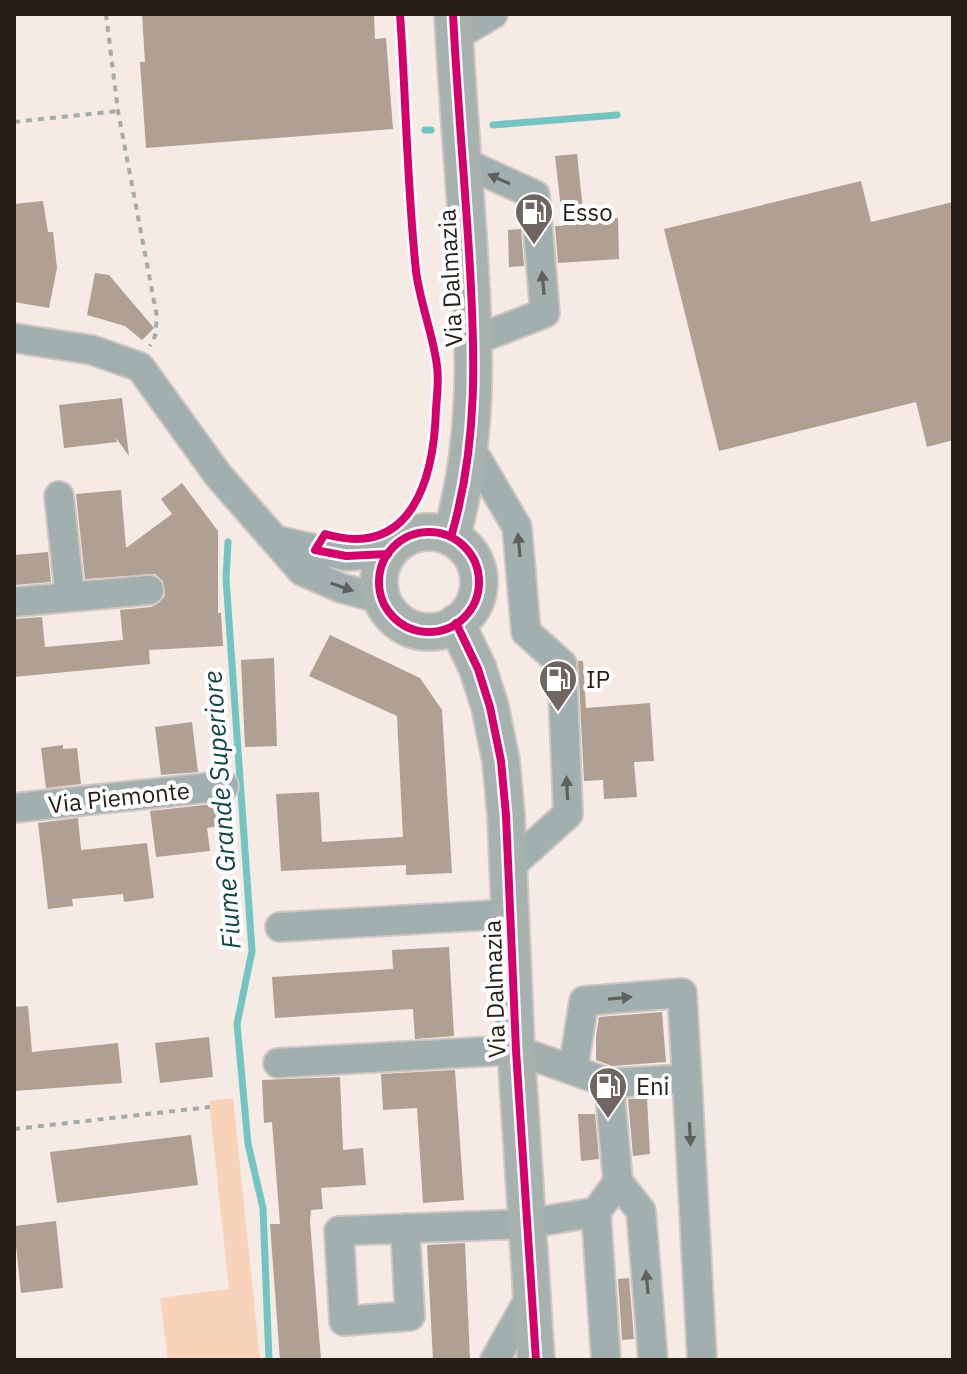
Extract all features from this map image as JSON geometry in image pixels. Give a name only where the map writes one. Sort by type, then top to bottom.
[{"type":"main road","name":"Via Dalmazia","points":[[451,537],[463,496],[471,449],[475,340],[453,25]]},
{"type":"main road","points":[[417,533],[440,533],[451,537],[468,550],[477,568],[479,589],[471,609],[456,623],[435,631],[413,628],[394,617],[382,599],[380,575],[388,554],[406,538],[417,533]]},
{"type":"main road","name":"Via Dalmazia","points":[[456,623],[478,669],[490,707],[501,761],[536,1360]]},
{"type":"street","points":[[453,25],[493,14]]},
{"type":"street","points":[[463,162],[535,195],[545,313],[475,340]]},
{"type":"street","points":[[14,338],[92,350],[140,367],[218,475],[302,571],[341,588],[382,599]]},
{"type":"street","points":[[471,449],[517,527],[526,632],[562,664],[568,814],[509,867]]},
{"type":"street","points":[[59,496],[70,597]]},
{"type":"street","points":[[275,540],[346,556],[388,554]]},
{"type":"street","points":[[14,602],[149,590]]},
{"type":"street","name":"Via Piemonte","points":[[14,808],[224,786]]},
{"type":"street","name":"Via Dalmazia","points":[[280,927],[511,914]]},
{"type":"street","points":[[573,1070],[584,1001],[682,993],[702,1360]]},
{"type":"street","points":[[516,1050],[609,1083],[687,1079]]},
{"type":"street","name":"Via Dalmazia","points":[[278,1063],[516,1050]]},
{"type":"street","points":[[609,1083],[618,1182],[641,1211],[653,1360]]},
{"type":"street","points":[[606,1360],[596,1212],[618,1182]]},
{"type":"street","points":[[405,1228],[526,1224],[596,1212]]},
{"type":"street","points":[[495,1360],[532,1294]]},
{"type":"path","points":[[106,14],[118,111],[157,317],[155,336]]},
{"type":"path","points":[[14,122],[118,111]]},
{"type":"path","points":[[14,1129],[210,1107]]},
{"type":"shaded area","points":[[233,1098],[260,1360],[168,1360],[160,1298],[229,1289],[209,1101]]},
{"type":"building","points":[[142,14],[374,14],[375,39],[386,38],[393,129],[146,148],[140,62],[145,62]]},
{"type":"building","points":[[577,154],[584,219],[618,218],[619,259],[558,263],[555,226],[563,226],[555,156]]},
{"type":"building","points":[[861,181],[871,222],[953,202],[953,440],[927,447],[916,402],[719,451],[664,229]]},
{"type":"building","points":[[43,201],[48,232],[53,232],[57,268],[49,308],[14,302],[14,204]]},
{"type":"building","points":[[521,229],[524,266],[509,267],[508,230]]},
{"type":"building","points":[[95,273],[109,275],[154,328],[142,340],[125,326],[87,315]]},
{"type":"building","points":[[122,398],[129,456],[116,438],[117,442],[64,448],[59,405]]},
{"type":"building","points":[[182,483],[218,531],[218,613],[221,613],[223,646],[149,650],[150,664],[14,677],[14,619],[42,617],[45,647],[123,640],[120,610],[151,607],[165,596],[163,581],[155,574],[85,579],[76,494],[121,490],[126,548],[172,514],[161,499]]},
{"type":"building","points":[[48,552],[51,582],[14,585],[14,555]]},
{"type":"building","points":[[330,635],[420,678],[442,710],[452,873],[406,875],[406,865],[281,871],[276,794],[319,792],[322,842],[403,837],[397,716],[309,676]]},
{"type":"building","points":[[274,658],[277,746],[245,747],[241,660]]},
{"type":"building","points":[[578,661],[583,661],[586,708],[650,703],[654,761],[634,762],[637,797],[604,799],[603,780],[584,781]]},
{"type":"building","points":[[192,722],[198,772],[161,775],[155,727]]},
{"type":"building","points":[[63,745],[63,749],[77,748],[81,784],[46,788],[41,748]]},
{"type":"building","points":[[223,803],[225,825],[207,828],[210,851],[156,857],[150,811]]},
{"type":"building","points":[[78,818],[81,850],[147,843],[154,898],[124,902],[123,894],[72,899],[73,906],[48,909],[38,823]]},
{"type":"building","points":[[449,947],[454,1036],[415,1039],[413,1009],[275,1018],[272,977],[393,969],[392,950]]},
{"type":"building","points":[[28,1006],[32,1052],[118,1043],[122,1083],[14,1091],[14,1007]]},
{"type":"building","points":[[662,1012],[666,1062],[612,1066],[596,1060],[599,1017]]},
{"type":"building","points":[[209,1037],[213,1077],[160,1083],[155,1043]]},
{"type":"building","points":[[455,1070],[464,1200],[423,1203],[417,1108],[383,1110],[381,1074]]},
{"type":"building","points":[[340,1077],[343,1150],[363,1148],[366,1185],[321,1188],[323,1209],[311,1210],[310,1221],[321,1360],[280,1360],[270,1224],[280,1224],[272,1122],[264,1123],[262,1080]]},
{"type":"building","points":[[647,1098],[650,1154],[633,1156],[628,1099]]},
{"type":"building","points":[[578,1114],[595,1114],[599,1159],[581,1161]]},
{"type":"building","points":[[191,1135],[198,1185],[57,1203],[50,1152]]},
{"type":"building","points":[[56,1221],[63,1288],[21,1293],[14,1226]]},
{"type":"building","points":[[465,1243],[470,1360],[433,1360],[427,1245]]},
{"type":"building","points":[[629,1278],[634,1339],[622,1340],[618,1279]]},
{"type":"waterway","points":[[493,125],[617,115]]},
{"type":"waterway","points":[[425,130],[431,130]]},
{"type":"waterway","name":"Fiume Grande Superiore","points":[[228,542],[226,578],[252,951],[237,1024],[248,1144],[263,1208],[269,1360]]},
{"type":"cycle path","points":[[388,554],[346,556],[315,550],[325,534],[355,539],[379,535],[398,524],[413,507],[430,461],[438,371],[416,271],[400,14]]},
{"type":"cycle path","points":[[451,537],[466,466],[473,396],[473,325],[453,14]]},
{"type":"cycle path","points":[[429,532],[448,536],[464,547],[475,563],[479,582],[475,601],[464,617],[448,628],[429,632],[410,628],[394,617],[383,601],[379,582],[383,563],[394,547],[410,536],[429,532]]},
{"type":"cycle path","points":[[456,623],[478,669],[490,707],[501,761],[536,1360]]},
{"type":"place","name":"Esso","points":[[534,246]]},
{"type":"place","name":"IP","points":[[558,713]]},
{"type":"place","name":"Eni","points":[[608,1120]]}]
